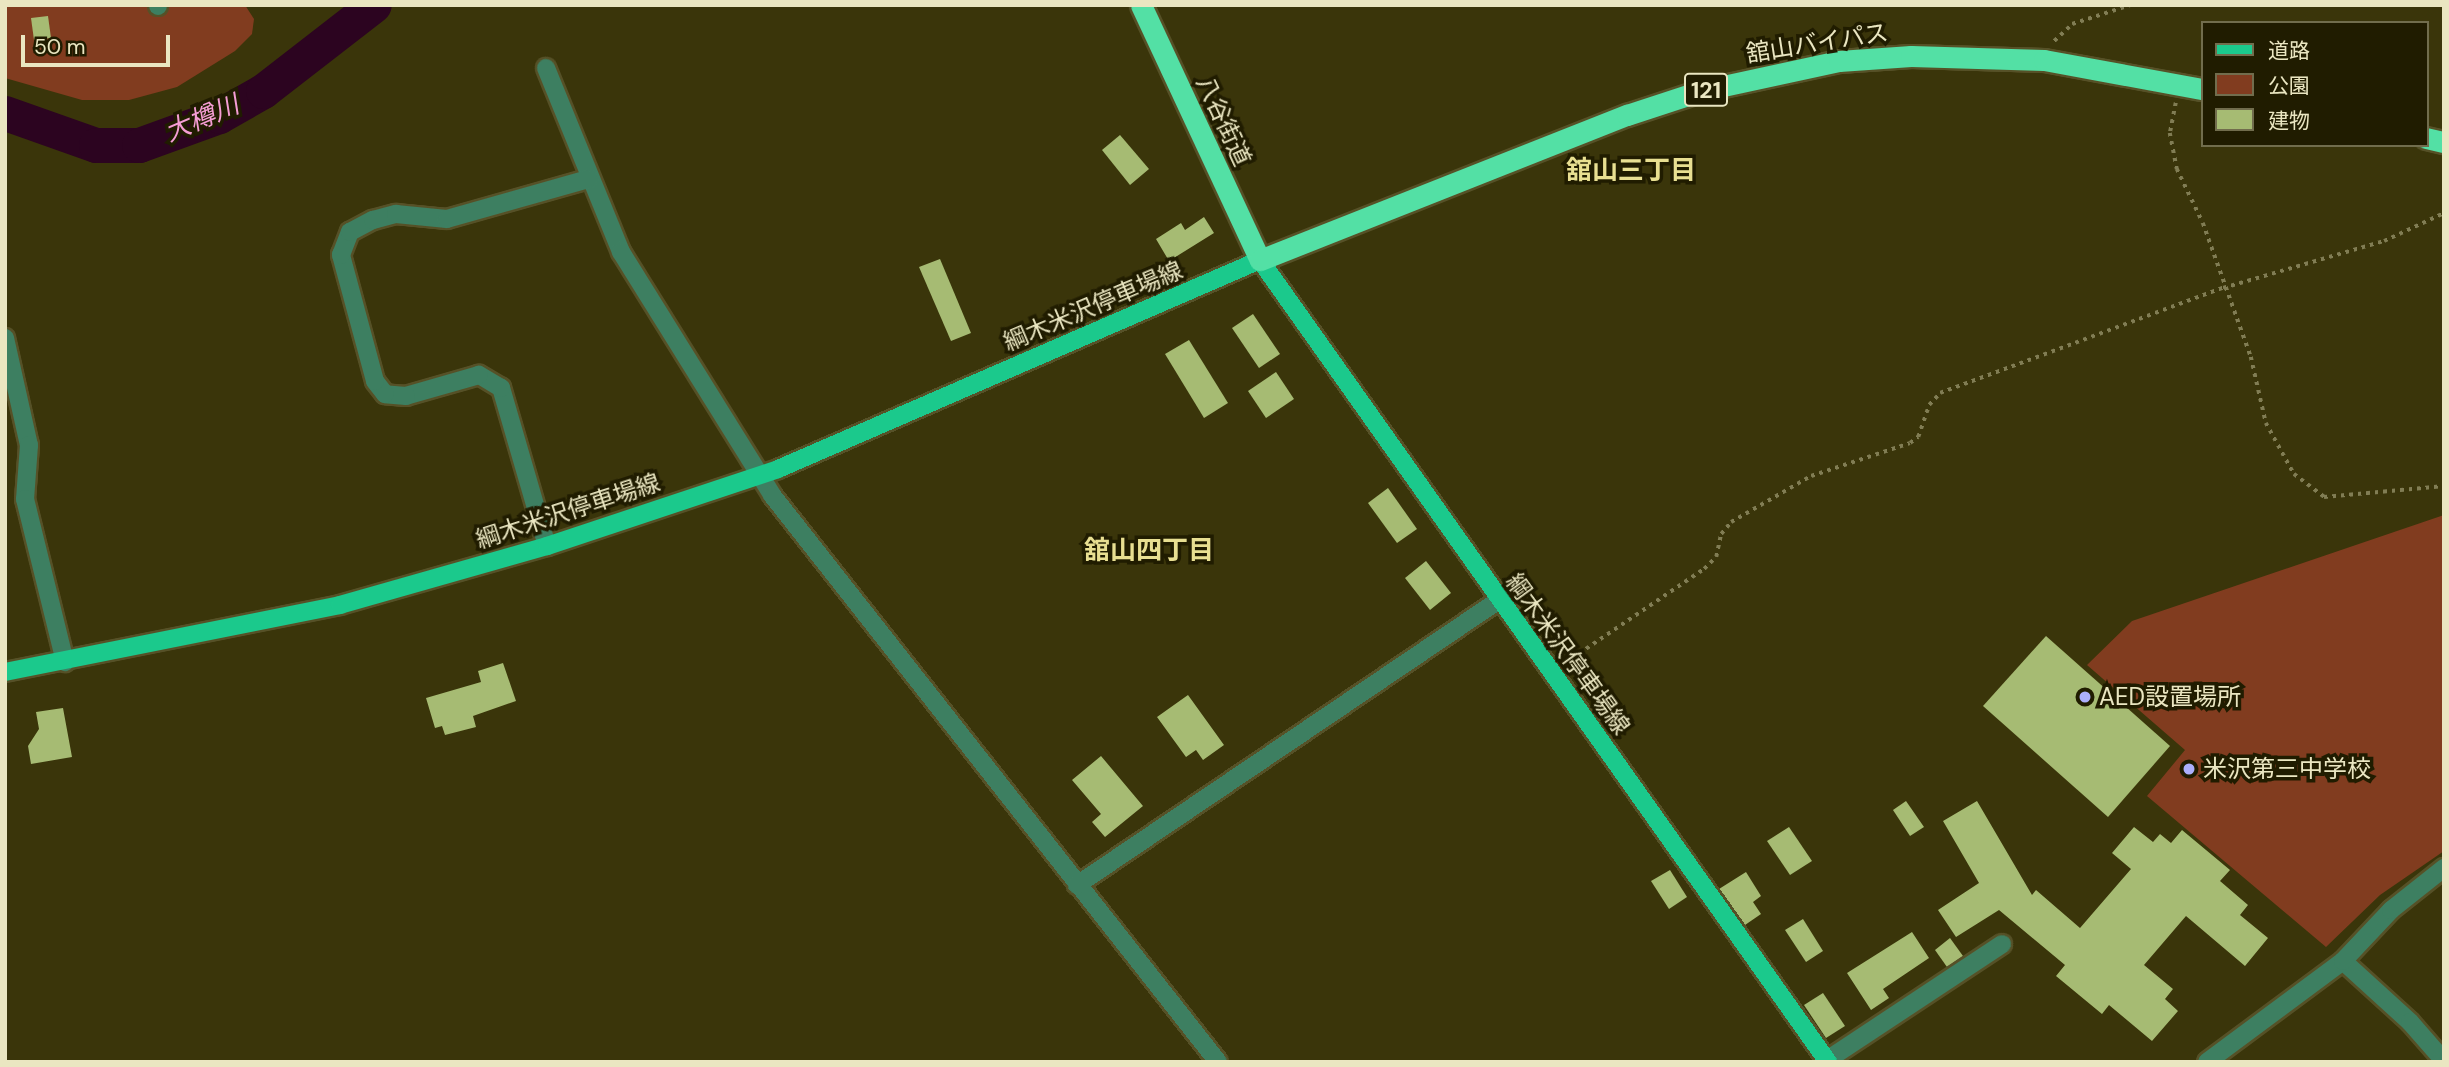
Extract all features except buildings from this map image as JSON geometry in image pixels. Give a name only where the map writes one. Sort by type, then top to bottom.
[{"type":"highway","name":"八谷街道","points":[[1140,5],[1259,260]]},
{"type":"highway","name":"舘山バイパス","points":[[1259,260],[1627,115],[1700,91],[1839,61],[1924,56],[2044,60],[2200,89]]},
{"type":"main road","name":"綱木米沢停車場線","points":[[5,672],[340,605],[547,546],[832,446],[1259,260],[1827,1061]]},
{"type":"street","points":[[546,68],[588,179],[621,251],[758,473],[867,619],[1218,1062]]},
{"type":"street","points":[[547,546],[501,388],[479,376],[406,396],[385,394],[376,381],[341,255],[350,232],[373,220],[404,214],[447,219],[588,179]]},
{"type":"street","points":[[5,338],[29,445],[25,499],[65,662]]},
{"type":"street","points":[[1077,885],[1499,600]]},
{"type":"street","points":[[2207,1062],[2343,961],[2390,910],[2444,868]]},
{"type":"street","points":[[1827,1061],[2002,944]]},
{"type":"street","points":[[2343,961],[2410,1022],[2444,1061]]},
{"type":"path","points":[[2044,60],[2056,38],[2072,24],[2130,5]]},
{"type":"path","points":[[2179,84],[2172,151],[2203,223],[2223,288],[2257,377],[2266,423],[2305,485],[2324,497],[2444,486]]},
{"type":"path","points":[[1552,672],[1704,569],[1716,557],[1721,534],[1731,522],[1811,476],[1910,443],[1918,436],[1928,405],[1940,393],[2223,288],[2384,241],[2444,213]]},
{"type":"green space","points":[[5,5],[245,5],[254,19],[252,34],[235,51],[177,87],[129,100],[82,100],[5,78]]},
{"type":"green space","points":[[2444,515],[2444,851],[2380,895],[2326,947],[2147,796],[2185,750],[2087,665],[2132,621]]},
{"type":"waterway","name":"大樽川","points":[[5,113],[96,145],[139,145],[219,116],[263,91],[374,5]]},
{"type":"place","name":"AED設置場所","points":[[2085,697]]},
{"type":"place","name":"米沢第三中学校","points":[[2189,769]]},
{"type":"district","name":"舘山三丁目","points":[[1631,171]]},
{"type":"district","name":"舘山四丁目","points":[[1149,551]]}]
